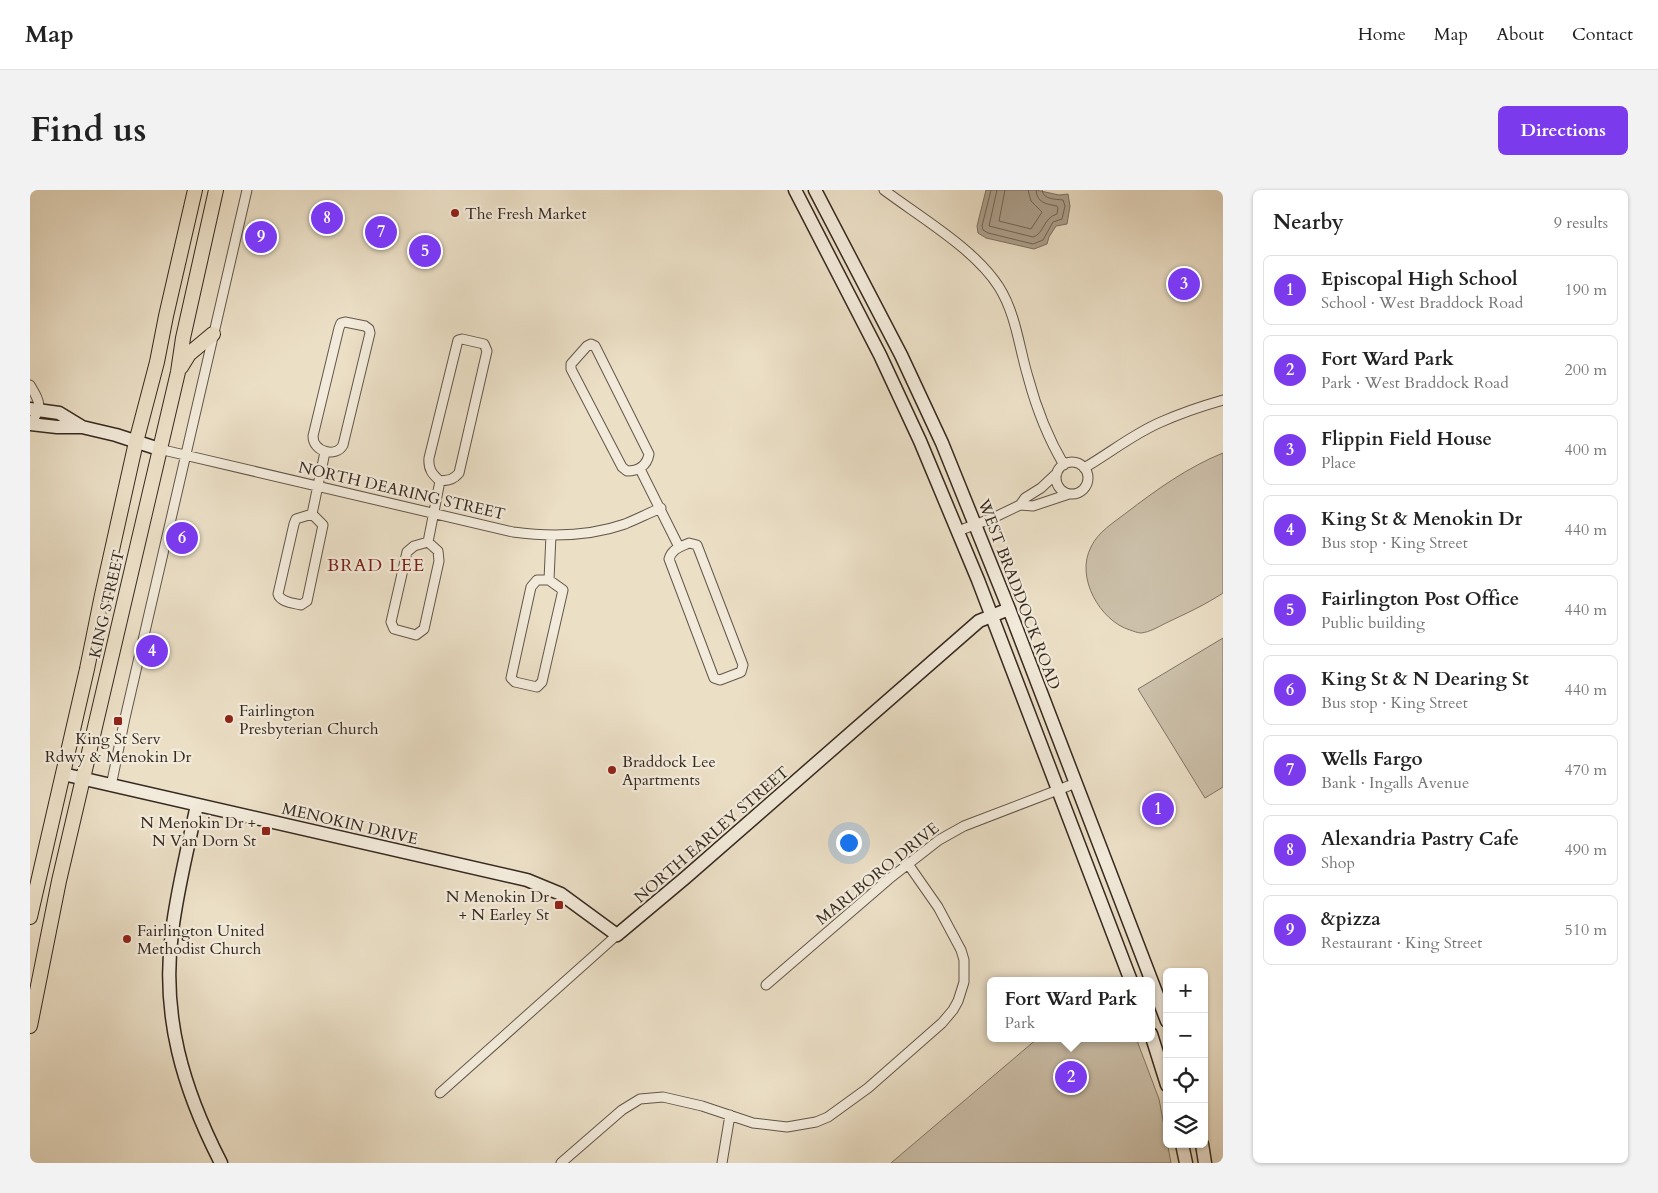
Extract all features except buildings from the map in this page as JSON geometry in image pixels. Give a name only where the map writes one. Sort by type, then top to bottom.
[{"type":"main road","name":"KING STREET","points":[[30,916],[136,442],[157,362],[195,190]]},
{"type":"main road","name":"KING STREET","points":[[30,1026],[57,890],[178,372],[183,338],[216,190]]},
{"type":"main road","points":[[795,190],[880,355],[958,531],[1129,977]]},
{"type":"main road","name":"WEST BRADDOCK ROAD","points":[[816,190],[901,356],[942,443],[976,524],[1150,977]]},
{"type":"main road","points":[[178,372],[189,354],[213,334]]},
{"type":"main road","points":[[34,409],[59,413],[82,427]]},
{"type":"main road","points":[[30,424],[82,427]]},
{"type":"main road","name":"NORTH DEARING STREET","points":[[82,427],[116,435],[159,449]]},
{"type":"main road","name":"NORTH EARLEY STREET","points":[[617,935],[979,621],[1009,609]]},
{"type":"main road","name":"MENOKIN DRIVE","points":[[63,774],[528,880],[561,894],[617,935]]},
{"type":"main road","points":[[197,805],[171,934],[170,992],[173,1026],[180,1064],[194,1104],[221,1163]]},
{"type":"main road","name":"WEST BRADDOCK ROAD","points":[[1155,990],[1164,1013]]},
{"type":"main road","points":[[1154,1042],[1163,1072]]},
{"type":"main road","points":[[1183,1148],[1186,1163]]},
{"type":"main road","points":[[1203,1148],[1205,1163]]},
{"type":"street","points":[[111,786],[247,190]]},
{"type":"street","points":[[884,190],[971,254],[999,287],[1012,314],[1028,378],[1040,415],[1064,465]]},
{"type":"street","points":[[345,322],[365,326],[369,329],[370,333],[342,449],[325,452],[315,446],[313,436],[339,328],[341,323],[345,322]]},
{"type":"street","points":[[458,340],[479,342],[484,344],[487,351],[459,473],[451,480],[440,481],[428,466],[429,458],[458,340]]},
{"type":"street","points":[[591,344],[595,346],[649,454],[648,461],[640,469],[627,471],[622,467],[571,369],[570,364],[591,344]]},
{"type":"street","points":[[30,385],[38,399],[30,424]]},
{"type":"street","points":[[1084,468],[1160,422],[1223,400]]},
{"type":"street","name":"NORTH DEARING STREET","points":[[159,449],[513,532],[551,535],[581,534],[626,524],[660,508]]},
{"type":"street","points":[[312,514],[325,452]]},
{"type":"street","points":[[958,531],[993,518],[1020,505],[1025,498],[1041,488],[1064,465],[1072,462],[1084,468],[1088,478],[1080,492],[1033,506],[1020,505]]},
{"type":"street","points":[[640,469],[680,547]]},
{"type":"street","points":[[1057,473],[1057,484],[1064,492],[1069,494]]},
{"type":"street","points":[[428,542],[440,481]]},
{"type":"street","points":[[312,514],[323,525],[307,601],[301,604],[282,600],[278,597],[278,594],[296,519],[312,514]]},
{"type":"street","points":[[549,580],[551,535]]},
{"type":"street","points":[[428,542],[438,551],[439,561],[424,629],[416,635],[394,629],[391,622],[407,552],[414,546],[428,542]]},
{"type":"street","points":[[689,543],[697,546],[743,665],[741,672],[720,680],[714,678],[669,559],[671,554],[680,547],[689,543]]},
{"type":"street","points":[[537,580],[549,580],[563,590],[542,682],[537,687],[514,682],[511,678],[512,672],[531,587],[537,580]]},
{"type":"street","name":"MARLBORO DRIVE","points":[[766,986],[908,864],[939,840],[964,826],[1076,784]]},
{"type":"street","points":[[561,1163],[622,1110],[640,1099],[663,1097],[702,1106],[752,1123],[787,1127],[822,1120],[868,1088],[942,1023],[953,1010],[964,982],[964,960],[961,950],[938,907],[908,864]]},
{"type":"street","name":"NORTH EARLEY STREET","points":[[440,1093],[617,935]]},
{"type":"street","points":[[722,1163],[730,1115]]},
{"type":"shaded area","points":[[1223,453],[1223,593],[1148,632],[1138,633],[1119,625],[1100,608],[1088,584],[1087,559],[1094,542],[1111,524],[1161,488],[1197,465]]},
{"type":"shaded area","points":[[1223,638],[1223,787],[1205,798],[1138,689]]},
{"type":"shaded area","points":[[1033,1042],[1138,1042],[1159,1099],[1163,1120],[1163,1148],[1168,1148],[1171,1163],[891,1163]]},
{"type":"water","points":[[986,190],[1036,190],[1059,195],[1068,194],[1070,206],[1067,224],[1056,226],[1047,244],[1034,249],[986,238],[978,233],[977,226]]},
{"type":"place","name":"The Fresh Market","points":[[455,213]]},
{"type":"place","name":"Alexandria Pastry Cafe","points":[[327,218]]},
{"type":"place","name":"Wells Fargo","points":[[381,232]]},
{"type":"place","name":"&pizza","points":[[261,237]]},
{"type":"place","name":"Fairlington Post Office","points":[[425,251]]},
{"type":"place","name":"Flippin Field House","points":[[1184,284]]},
{"type":"place","name":"King St & N Dearing St","points":[[182,538]]},
{"type":"place","name":"King St & Menokin Dr","points":[[152,651]]},
{"type":"place","name":"Fairlington Presbyterian Church","points":[[229,719]]},
{"type":"place","name":"King St Serv Rdwy & Menokin Dr","points":[[118,721]]},
{"type":"place","name":"Braddock Lee Apartments","points":[[612,770]]},
{"type":"place","name":"Episcopal High School","points":[[1158,809]]},
{"type":"place","name":"N Menokin Dr + N Van Dorn St","points":[[266,831]]},
{"type":"place","name":"N Menokin Dr + N Earley St","points":[[559,905]]},
{"type":"place","name":"Fairlington United Methodist Church","points":[[127,939]]},
{"type":"place","name":"Fort Ward Park","points":[[1071,1077]]},
{"type":"district","name":"BRAD LEE","points":[[376,565]]}]
